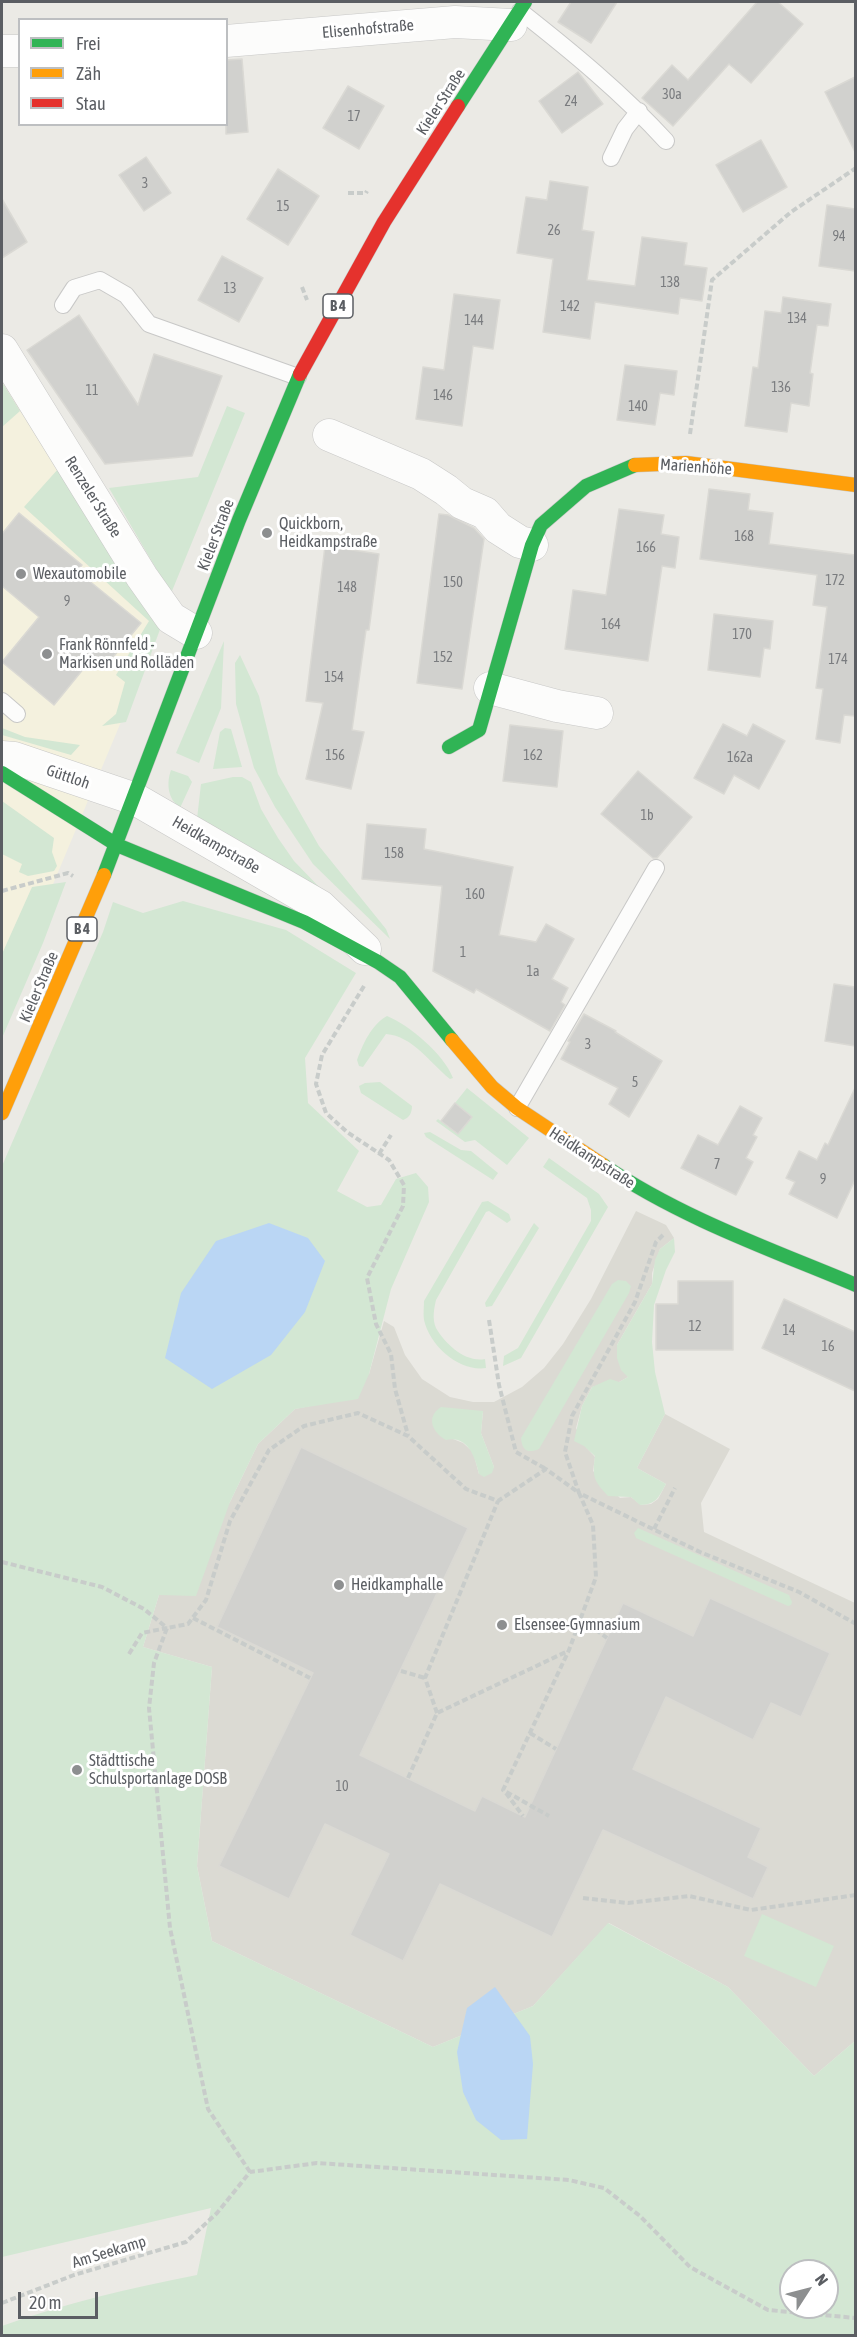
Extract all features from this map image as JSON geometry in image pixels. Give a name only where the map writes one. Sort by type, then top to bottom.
[{"type":"street","name":"Elisenhofstraße","points":[[228,41],[455,22],[519,12]]},
{"type":"street","name":"Kieler Straße","points":[[2,1113],[117,845],[239,520],[298,377],[384,222],[519,12]]},
{"type":"street","points":[[2,51],[18,51]]},
{"type":"street","name":"Renzeler Straße","points":[[2,350],[142,577],[171,618],[196,633]]},
{"type":"street","points":[[329,435],[421,474],[462,503],[484,513],[498,528],[520,542],[532,545]]},
{"type":"street","name":"Marienhöhe","points":[[449,747],[479,730],[532,545],[541,525],[586,486],[633,465],[686,463],[855,485]]},
{"type":"street","points":[[490,688],[556,706],[597,713]]},
{"type":"street","name":"Güttloh","points":[[2,757],[14,758],[135,799]]},
{"type":"street","name":"Güttloh","points":[[2,773],[117,845]]},
{"type":"street","name":"Heidkampstraße","points":[[135,799],[320,906],[378,962]]},
{"type":"street","name":"Heidkampstraße","points":[[117,845],[304,922],[378,962],[400,977],[473,1066],[492,1087],[517,1108],[635,1187],[685,1214],[855,1285]]},
{"type":"lane","points":[[519,12],[566,47],[639,111],[666,141]]},
{"type":"lane","points":[[611,158],[625,129],[639,111]]},
{"type":"lane","points":[[63,305],[74,288],[100,280],[126,296],[149,324],[298,377]]},
{"type":"lane","points":[[2,700],[17,714]]},
{"type":"lane","points":[[517,1108],[657,868]]},
{"type":"path","points":[[686,463],[712,280],[791,212],[855,168]]},
{"type":"path","points":[[2,891],[68,873]]},
{"type":"path","points":[[378,962],[322,1055],[316,1084],[326,1113],[347,1132],[389,1160],[404,1185],[403,1206],[367,1278],[376,1324],[391,1354],[394,1389],[408,1436]]},
{"type":"path","points":[[380,1154],[391,1135]]},
{"type":"path","points":[[503,1790],[569,1650],[596,1577],[593,1525],[565,1452],[572,1416],[635,1302],[656,1242],[685,1214]]},
{"type":"path","points":[[489,1320],[499,1385],[516,1452],[579,1492],[700,1552],[799,1592],[855,1624]]},
{"type":"path","points":[[129,1654],[142,1633],[188,1624],[193,1618],[206,1600],[230,1521],[269,1450],[304,1426],[358,1413],[408,1436],[466,1489],[498,1502]]},
{"type":"path","points":[[437,1713],[425,1678],[498,1502],[546,1469]]},
{"type":"path","points":[[654,1529],[675,1488]]},
{"type":"path","points":[[2,1562],[102,1587],[144,1609],[167,1628]]},
{"type":"path","points":[[193,1618],[310,1678]]},
{"type":"path","points":[[581,1619],[607,1638]]},
{"type":"path","points":[[167,1628],[154,1663],[149,1708],[170,1928],[208,2109],[250,2172],[317,2163],[569,2180],[592,2185],[603,2188],[640,2216],[690,2267],[768,2310],[855,2318]]},
{"type":"path","points":[[408,1778],[437,1713],[569,1650]]},
{"type":"path","points":[[400,1671],[425,1678]]},
{"type":"path","points":[[530,1733],[556,1749]]},
{"type":"path","points":[[503,1790],[549,1816]]},
{"type":"path","points":[[503,1790],[523,1816]]},
{"type":"path","points":[[583,1898],[628,1903],[689,1896],[751,1910],[855,1895]]},
{"type":"path","name":"Am Seekamp","points":[[2,2303],[74,2275],[186,2242],[217,2213],[250,2172]]},
{"type":"shaded area","points":[[2,382],[162,624],[2,1006]]},
{"type":"shaded area","name":"Elsensee-Gymnasium","points":[[636,1211],[666,1225],[674,1238],[660,1249],[652,1273],[652,1284],[617,1345],[628,1377],[619,1382],[592,1387],[582,1406],[576,1428],[584,1445],[595,1457],[593,1471],[620,1498],[631,1497],[641,1505],[651,1504],[658,1499],[666,1484],[637,1468],[665,1414],[730,1449],[701,1503],[704,1532],[855,1603],[855,2041],[814,2076],[728,1987],[609,1923],[533,2006],[433,2047],[212,1941],[197,1866],[212,1667],[143,1647],[159,1595],[230,1502],[258,1444],[295,1409],[325,1403],[369,1374],[384,1321],[394,1327],[405,1355],[422,1379],[450,1397],[473,1402],[494,1402],[522,1387],[544,1368],[563,1344],[591,1299]],"holes":[[[483,1411],[481,1433],[494,1467],[479,1474],[473,1452],[463,1443],[453,1439]]]},
{"type":"green space","points":[[2,382],[20,411],[2,427]]},
{"type":"green space","points":[[227,406],[245,413],[172,591],[168,589],[109,488],[198,477]]},
{"type":"green space","points":[[59,468],[162,624],[126,722],[102,726],[116,714],[125,682],[116,675],[149,621],[24,507]]},
{"type":"green space","points":[[224,641],[221,708],[199,763],[176,753]]},
{"type":"green space","points":[[240,655],[259,696],[278,774],[319,846],[386,929],[390,939],[313,864],[275,807],[254,768],[236,704],[235,663]]},
{"type":"green space","points":[[2,728],[25,737],[80,745],[71,755],[2,735]]},
{"type":"green space","points":[[225,728],[231,729],[242,767],[213,769],[220,732]]},
{"type":"green space","points":[[171,770],[188,776],[192,782],[180,808],[169,791]]},
{"type":"green space","points":[[242,777],[251,782],[261,809],[278,838],[294,861],[322,890],[197,819],[201,784]]},
{"type":"green space","points":[[2,801],[54,838],[52,852],[57,866],[54,871],[28,876],[19,872],[22,864],[2,854]]},
{"type":"green space","points":[[66,882],[43,943],[2,1038],[2,954],[32,887]]},
{"type":"green space","points":[[183,901],[286,930],[356,973],[305,1058],[308,1103],[359,1151],[337,1191],[367,1207],[381,1205],[396,1179],[416,1173],[428,1187],[429,1202],[391,1289],[369,1374],[358,1399],[295,1409],[258,1444],[230,1502],[196,1596],[159,1595],[143,1647],[212,1667],[197,1866],[212,1941],[433,2047],[533,2006],[608,1923],[728,1987],[814,2076],[855,2041],[855,2335],[2,2336],[2,2326],[50,2310],[197,2275],[211,2208],[2,2257],[2,1166],[103,932],[113,902],[143,913]]},
{"type":"green space","points":[[387,1016],[425,1041],[442,1059],[453,1078],[450,1079],[413,1045],[396,1036],[386,1034],[363,1067],[359,1066],[357,1060],[368,1035],[376,1024]]},
{"type":"green space","points":[[380,1082],[412,1106],[407,1118],[403,1120],[361,1093],[359,1086],[365,1083]]},
{"type":"green space","points":[[467,1088],[529,1138],[507,1165],[475,1140],[465,1142],[436,1121],[438,1119],[458,1134],[472,1117],[455,1103]]},
{"type":"green space","points":[[430,1132],[461,1150],[471,1151],[498,1173],[493,1180],[426,1137],[424,1133]]},
{"type":"green space","points":[[549,1158],[599,1194],[608,1207],[521,1358],[503,1366],[504,1356],[518,1348],[591,1221],[591,1210],[587,1198],[543,1167]]},
{"type":"green space","points":[[488,1201],[509,1214],[511,1220],[507,1223],[489,1211],[486,1212],[436,1300],[434,1314],[436,1328],[450,1346],[471,1358],[485,1359],[486,1368],[476,1368],[456,1361],[439,1348],[432,1339],[424,1320],[424,1301],[482,1202]]},
{"type":"green space","points":[[534,1223],[539,1228],[492,1306],[486,1307],[485,1303]]},
{"type":"green space","points":[[674,1238],[675,1252],[654,1305],[652,1342],[655,1372],[665,1414],[637,1468],[666,1484],[656,1499],[640,1505],[631,1497],[608,1496],[595,1478],[595,1456],[574,1441],[582,1406],[592,1387],[610,1379],[619,1382],[628,1377],[621,1370],[617,1358],[617,1345],[652,1284],[655,1260],[660,1249]]},
{"type":"green space","points":[[618,1280],[626,1281],[631,1286],[629,1293],[539,1449],[526,1450],[521,1438],[612,1284]]},
{"type":"green space","points":[[441,1407],[483,1411],[481,1433],[494,1467],[492,1473],[484,1477],[479,1474],[473,1454],[465,1444],[454,1439],[446,1440],[437,1433],[432,1420],[433,1415]]},
{"type":"green space","points":[[638,1528],[789,1595],[791,1605],[788,1606],[636,1538],[634,1533]]},
{"type":"green space","points":[[762,1914],[834,1946],[816,1987],[744,1956]]},
{"type":"water","points":[[269,1223],[308,1238],[325,1261],[305,1312],[271,1355],[212,1389],[165,1358],[181,1293],[216,1241]]},
{"type":"water","points":[[495,1987],[530,2036],[533,2064],[527,2139],[501,2140],[476,2120],[463,2092],[457,2052],[467,2008]]},
{"type":"building","points":[[571,2],[617,2],[591,43],[558,22]]},
{"type":"building","points":[[757,2],[778,2],[803,24],[751,83],[729,64],[673,126],[642,98],[672,65],[688,80]]},
{"type":"building","points":[[242,59],[248,132],[226,134],[228,60]]},
{"type":"building","points":[[578,72],[603,104],[562,133],[539,101]]},
{"type":"building","points":[[855,77],[855,152],[825,92]]},
{"type":"building","points":[[348,86],[384,106],[359,149],[323,128]]},
{"type":"building","points":[[761,140],[787,187],[743,212],[716,165]]},
{"type":"building","points":[[146,157],[171,193],[144,211],[119,175]]},
{"type":"building","points":[[278,169],[319,196],[288,245],[247,219]]},
{"type":"building","points":[[550,181],[588,187],[582,230],[594,232],[587,280],[635,286],[642,237],[687,243],[684,265],[707,268],[702,301],[680,298],[678,314],[595,302],[590,339],[543,332],[553,259],[517,253],[526,197],[547,200]]},
{"type":"building","points":[[2,199],[27,242],[2,258]]},
{"type":"building","points":[[827,205],[855,209],[855,271],[819,266]]},
{"type":"building","points":[[222,256],[263,278],[239,322],[198,300]]},
{"type":"building","points":[[454,294],[500,300],[493,349],[473,346],[462,426],[416,419],[423,367],[444,370]]},
{"type":"building","points":[[783,297],[831,304],[828,326],[817,325],[810,373],[813,374],[809,406],[791,403],[787,432],[745,426],[753,367],[758,368],[765,311],[781,313]]},
{"type":"building","points":[[79,315],[138,405],[154,354],[222,376],[192,456],[105,464],[27,350]]},
{"type":"building","points":[[625,365],[677,371],[674,395],[660,393],[655,425],[617,420]]},
{"type":"building","points":[[709,489],[750,494],[748,510],[773,513],[769,544],[855,555],[855,716],[844,715],[840,743],[816,739],[823,689],[816,688],[827,607],[813,605],[817,575],[700,559]]},
{"type":"building","points":[[619,509],[664,515],[661,534],[679,537],[675,568],[662,566],[648,661],[565,649],[573,590],[606,595]]},
{"type":"building","points":[[19,513],[82,565],[77,571],[141,623],[105,667],[93,657],[54,705],[2,662],[39,617],[2,586],[2,534]]},
{"type":"building","points":[[439,514],[448,515],[474,528],[484,539],[462,689],[417,683]]},
{"type":"building","points":[[325,546],[379,554],[352,730],[364,732],[351,789],[306,779],[323,703],[306,701]]},
{"type":"building","points":[[714,614],[773,621],[770,649],[764,648],[760,677],[708,670]]},
{"type":"building","points":[[723,724],[747,736],[753,724],[785,741],[759,789],[734,775],[724,794],[694,778]]},
{"type":"building","points":[[510,725],[563,731],[557,787],[503,781]]},
{"type":"building","points":[[638,771],[692,817],[657,858],[653,858],[601,814]]},
{"type":"building","points":[[367,824],[426,829],[424,849],[513,867],[499,935],[536,942],[546,924],[574,939],[552,979],[568,988],[561,1002],[565,1005],[550,1031],[476,989],[474,993],[433,971],[442,886],[362,879]]},
{"type":"building","points":[[834,984],[855,987],[855,1046],[825,1041]]},
{"type":"building","points":[[584,1014],[616,1031],[662,1061],[629,1117],[609,1104],[618,1088],[561,1059],[570,1042],[568,1041]]},
{"type":"building","points":[[855,1088],[855,1180],[837,1218],[789,1194],[795,1182],[786,1178],[799,1151],[817,1160],[825,1143],[828,1145]]},
{"type":"building","points":[[455,1103],[472,1117],[458,1134],[441,1121]]},
{"type":"building","points":[[740,1106],[762,1118],[753,1135],[757,1137],[746,1158],[753,1162],[736,1195],[681,1168],[698,1135],[718,1145]]},
{"type":"building","points":[[678,1281],[733,1281],[733,1350],[656,1350],[656,1304],[678,1304]]},
{"type":"building","points":[[784,1299],[855,1332],[855,1391],[762,1348]]},
{"type":"building","points":[[301,1447],[468,1528],[360,1755],[475,1811],[482,1796],[525,1817],[623,1603],[693,1636],[710,1598],[830,1653],[801,1717],[771,1703],[753,1740],[666,1697],[633,1769],[761,1828],[748,1857],[768,1867],[753,1899],[603,1830],[552,1937],[440,1884],[403,1961],[350,1935],[389,1854],[325,1824],[289,1899],[219,1866],[313,1673],[217,1627]]},
{"type":"traffic: fast","points":[[458,106],[525,2]]},
{"type":"traffic: fast","points":[[104,875],[239,520],[300,374]]},
{"type":"traffic: fast","points":[[449,747],[479,730],[532,545],[541,525],[586,486],[635,465]]},
{"type":"traffic: fast","points":[[2,773],[117,845],[304,922],[378,962],[400,977],[452,1040]]},
{"type":"traffic: fast","points":[[603,1165],[663,1201],[695,1217],[856,1285]]},
{"type":"traffic: slow","points":[[635,465],[686,463],[856,485]]},
{"type":"traffic: slow","points":[[2,1113],[104,875]]},
{"type":"traffic: slow","points":[[452,1040],[492,1087],[517,1108],[603,1165]]},
{"type":"traffic: jam","points":[[300,374],[384,222],[458,106]]},
{"type":"place","name":"Quickborn, Heidkampstraße","points":[[267,533]]},
{"type":"place","name":"Wexautomobile","points":[[21,574]]},
{"type":"place","name":"Frank Rönnfeld - Markisen und Rolläden","points":[[47,654]]},
{"type":"place","name":"Heidkamphalle","points":[[339,1585]]},
{"type":"place","name":"Elsensee-Gymnasium","points":[[502,1625]]},
{"type":"place","name":"Städttische Schulsportanlage DOSB","points":[[77,1770]]}]
